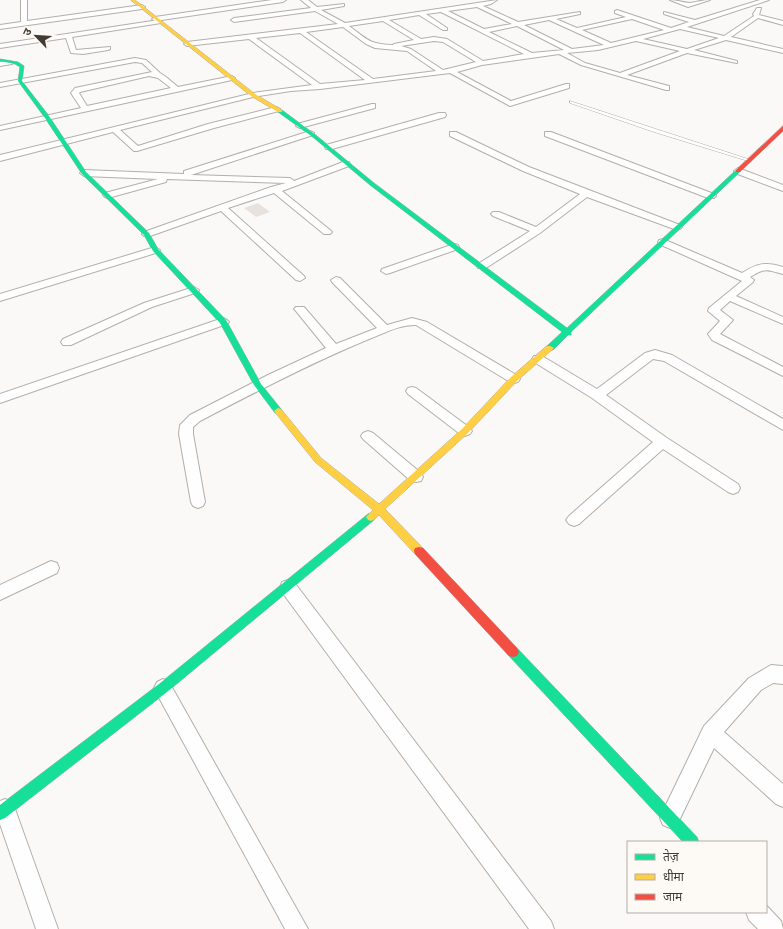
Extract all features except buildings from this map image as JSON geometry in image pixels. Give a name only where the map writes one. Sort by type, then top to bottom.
[{"type":"street","points":[[24,0],[24,24]]},
{"type":"street","points":[[133,0],[253,95],[276,109],[329,147],[346,164],[454,247],[482,266],[568,333]]},
{"type":"street","points":[[0,46],[68,36],[253,3],[283,0]]},
{"type":"street","points":[[304,0],[316,9],[345,25],[368,43],[375,46],[409,50],[442,72]]},
{"type":"street","points":[[187,44],[345,25],[478,5],[489,3],[494,0]]},
{"type":"street","points":[[673,0],[688,5],[707,0]]},
{"type":"street","points":[[745,0],[756,3],[760,6],[756,14],[757,16]]},
{"type":"street","points":[[0,158],[253,95],[291,89],[372,82],[451,71],[482,63],[531,55],[598,48],[670,30],[766,0]]},
{"type":"street","points":[[253,3],[262,17],[268,21]]},
{"type":"street","points":[[214,5],[219,10]]},
{"type":"street","points":[[234,20],[342,5]]},
{"type":"street","points":[[478,5],[572,51]]},
{"type":"street","points":[[0,28],[142,7]]},
{"type":"street","points":[[442,10],[531,55]]},
{"type":"street","points":[[617,12],[670,30]]},
{"type":"street","points":[[483,31],[578,13]]},
{"type":"street","points":[[666,13],[694,22]]},
{"type":"street","points":[[420,14],[445,29]]},
{"type":"street","points":[[620,75],[724,38],[757,16],[783,23]]},
{"type":"street","points":[[71,17],[91,32]]},
{"type":"street","points":[[576,30],[632,17]]},
{"type":"street","points":[[549,18],[610,45]]},
{"type":"street","points":[[384,19],[419,42]]},
{"type":"street","points":[[679,27],[753,47],[783,51]]},
{"type":"street","points":[[280,29],[286,33]]},
{"type":"street","points":[[301,31],[372,82]]},
{"type":"street","points":[[68,36],[73,52],[108,48]]},
{"type":"street","points":[[250,36],[320,87]]},
{"type":"street","points":[[384,47],[434,39],[445,40],[482,63]]},
{"type":"street","points":[[636,39],[686,51],[737,60],[726,70]]},
{"type":"street","points":[[560,52],[583,64],[666,88]]},
{"type":"street","points":[[0,60],[10,63]]},
{"type":"street","points":[[0,85],[135,60],[144,60],[176,89]]},
{"type":"street","points":[[0,64],[16,63],[22,67],[20,81],[47,117],[84,173],[147,234],[155,250],[223,322],[258,385],[287,424],[318,460],[380,510],[691,841]]},
{"type":"street","points":[[451,71],[510,104],[566,86]]},
{"type":"street","points":[[85,109],[75,93],[78,90],[157,73]]},
{"type":"street","points":[[0,128],[232,78]]},
{"type":"street","points":[[300,126],[372,106]]},
{"type":"street","points":[[115,130],[137,149],[211,126],[276,109]]},
{"type":"street","points":[[329,147],[442,116]]},
{"type":"street","points":[[47,929],[3,811],[163,688],[380,510],[465,431],[514,379],[568,333],[677,227],[782,131]]},
{"type":"street","points":[[108,195],[178,176],[310,133]]},
{"type":"street","points":[[453,134],[526,169],[677,227]]},
{"type":"street","points":[[548,134],[711,196]]},
{"type":"street","points":[[147,234],[222,206],[299,182],[346,164]]},
{"type":"street","points":[[738,171],[783,188]]},
{"type":"street","points":[[84,173],[299,182]]},
{"type":"street","points":[[274,189],[327,232]]},
{"type":"street","points":[[482,266],[537,231],[586,193]]},
{"type":"street","points":[[222,206],[300,278]]},
{"type":"street","points":[[496,214],[537,231]]},
{"type":"street","points":[[663,242],[749,280],[715,308],[714,311],[727,320],[714,334],[716,337],[783,372]]},
{"type":"street","points":[[386,271],[454,247]]},
{"type":"street","points":[[0,298],[155,250]]},
{"type":"street","points":[[742,277],[763,265],[783,271]]},
{"type":"street","points":[[336,280],[385,329]]},
{"type":"street","points":[[67,342],[148,305],[194,290]]},
{"type":"street","points":[[730,297],[783,321]]},
{"type":"street","points":[[300,309],[334,350]]},
{"type":"street","points":[[0,398],[223,322]]},
{"type":"street","points":[[198,502],[186,434],[187,425],[195,418],[258,385],[334,350],[385,329],[410,322],[418,322],[514,379]]},
{"type":"street","points":[[597,395],[649,356],[655,354],[668,358],[783,425]]},
{"type":"street","points":[[538,359],[597,395],[662,442],[733,488]]},
{"type":"street","points":[[412,391],[465,431]]},
{"type":"street","points":[[368,436],[416,477]]},
{"type":"street","points":[[574,520],[662,442]]},
{"type":"street","points":[[0,593],[50,568]]},
{"type":"street","points":[[288,587],[543,929]]},
{"type":"street","points":[[670,818],[711,732],[755,684],[771,674],[783,675]]},
{"type":"street","points":[[163,688],[297,929]]},
{"type":"street","points":[[711,732],[783,797]]},
{"type":"street","points":[[758,913],[773,929]]},
{"type":"lane","points":[[571,102],[649,129],[749,160]]},
{"type":"traffic: fast","points":[[0,60],[16,63],[22,67],[20,81],[47,117],[84,173],[147,234],[155,250],[223,322],[258,385],[278,411]]},
{"type":"traffic: fast","points":[[280,111],[315,137],[360,175],[568,333]]},
{"type":"traffic: fast","points":[[550,348],[738,171]]},
{"type":"traffic: fast","points":[[0,813],[163,688],[371,517]]},
{"type":"traffic: fast","points":[[513,652],[691,841]]},
{"type":"traffic: slow","points":[[133,0],[253,95],[280,111]]},
{"type":"traffic: slow","points":[[371,517],[465,431],[514,379],[550,348]]},
{"type":"traffic: slow","points":[[278,411],[318,460],[380,510],[419,551]]},
{"type":"traffic: jam","points":[[738,171],[783,128]]},
{"type":"traffic: jam","points":[[419,551],[513,652]]}]
